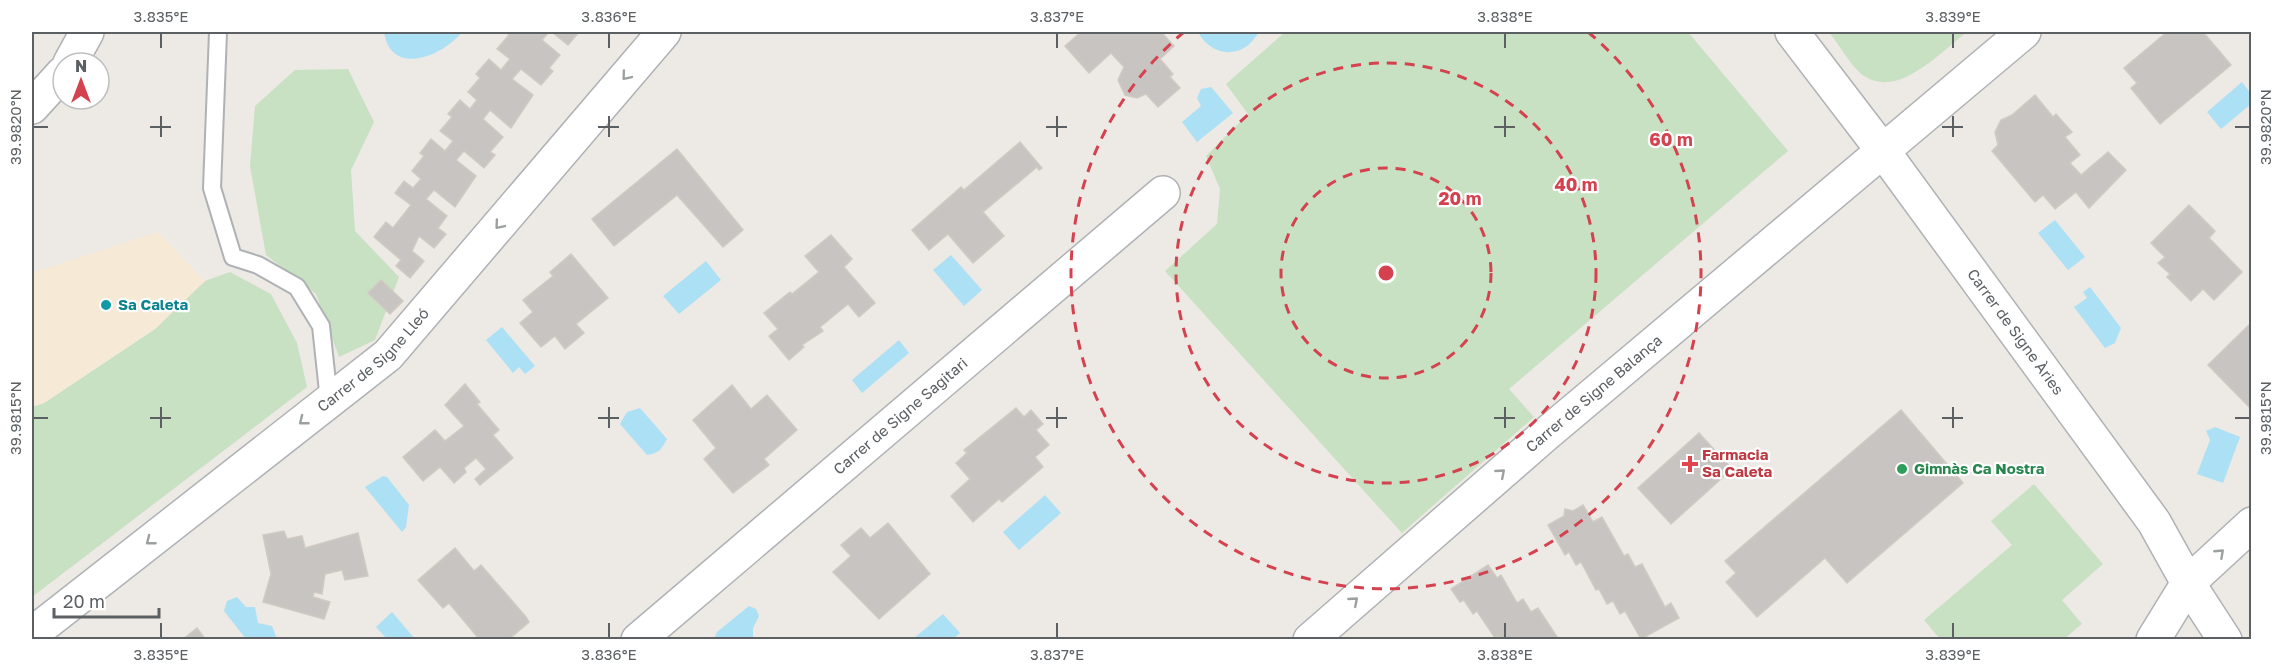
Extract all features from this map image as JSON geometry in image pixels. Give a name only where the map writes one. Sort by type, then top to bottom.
[{"type":"street","points":[[77,51],[87,32]]},
{"type":"street","name":"Carrer de Signe Lleó","points":[[32,634],[388,355],[664,32]]},
{"type":"street","name":"Carrer de Signe Àries","points":[[1792,32],[1883,151],[2154,522],[2188,583],[2225,639]]},
{"type":"street","name":"Carrer de Signe Balança","points":[[1310,639],[1545,435],[2024,32]]},
{"type":"street","points":[[32,107],[51,86]]},
{"type":"street","name":"Carrer de Signe Sagitari","points":[[638,639],[1162,193]]},
{"type":"street","points":[[2152,639],[2188,583],[2252,524]]},
{"type":"lane","points":[[218,32],[212,189],[233,257],[258,265],[297,288],[321,326],[329,401]]},
{"type":"green space","points":[[1285,32],[1688,32],[1788,151],[1509,389],[1534,417],[1402,533],[1165,271],[1217,224],[1220,189],[1206,156],[1248,114],[1226,84]]},
{"type":"green space","points":[[1829,32],[1967,32],[1918,70],[1891,82],[1877,82],[1860,73]]},
{"type":"green space","points":[[348,69],[374,122],[351,170],[355,231],[399,277],[375,340],[339,357],[316,294],[266,255],[250,166],[255,106],[295,70]]},
{"type":"green space","points":[[230,272],[271,294],[297,343],[307,387],[32,597],[32,407],[44,403],[155,329],[205,281]]},
{"type":"green space","points":[[2034,484],[2103,564],[2062,600],[2082,624],[2064,639],[1940,639],[1924,620],[2012,545],[1991,521]]},
{"type":"sand","name":"Sa Caleta","points":[[158,232],[205,281],[155,329],[44,403],[32,407],[32,273]]},
{"type":"water","points":[[384,32],[462,32],[443,49],[431,55],[407,59],[396,55],[389,46]]},
{"type":"water","points":[[1198,32],[1260,32],[1247,46],[1233,52],[1226,52],[1207,44]]},
{"type":"water","points":[[2242,82],[2251,94],[2251,104],[2221,129],[2207,112]]},
{"type":"water","points":[[1211,87],[1233,113],[1197,142],[1182,122],[1201,106],[1197,98],[1201,89]]},
{"type":"water","points":[[2055,220],[2085,257],[2068,270],[2038,233]]},
{"type":"water","points":[[951,255],[982,290],[964,306],[933,270]]},
{"type":"water","points":[[706,261],[721,280],[679,314],[663,296]]},
{"type":"water","points":[[2090,287],[2121,328],[2115,343],[2105,348],[2074,307],[2087,298],[2083,292]]},
{"type":"water","points":[[502,327],[535,366],[525,374],[519,367],[513,373],[486,340]]},
{"type":"water","points":[[899,340],[909,353],[862,393],[852,380]]},
{"type":"water","points":[[640,408],[667,439],[659,450],[647,455],[620,424],[627,412]]},
{"type":"water","points":[[2215,427],[2240,437],[2223,483],[2197,474],[2210,440],[2206,431]]},
{"type":"water","points":[[383,476],[387,477],[409,505],[406,527],[402,532],[365,487]]},
{"type":"water","points":[[1045,495],[1061,513],[1019,550],[1003,532]]},
{"type":"water","points":[[237,597],[246,607],[255,607],[258,623],[272,626],[277,639],[246,639],[224,611],[227,601]]},
{"type":"water","points":[[749,606],[756,609],[759,616],[753,628],[753,639],[714,639],[717,632]]},
{"type":"water","points":[[392,612],[415,639],[387,639],[376,627]]},
{"type":"water","points":[[943,614],[960,633],[953,639],[913,639]]},
{"type":"building","points":[[506,32],[549,32],[542,40],[560,55],[549,68],[553,71],[541,85],[521,69],[512,79],[533,95],[511,128],[490,110],[483,119],[503,137],[490,152],[495,155],[484,168],[464,151],[456,160],[476,176],[455,207],[434,190],[426,199],[447,216],[438,228],[446,234],[434,248],[419,236],[412,251],[424,261],[410,278],[396,266],[401,260],[374,237],[386,222],[393,228],[411,205],[395,193],[404,181],[413,188],[421,179],[412,171],[424,156],[420,153],[431,139],[445,151],[453,141],[440,131],[452,117],[448,114],[460,100],[470,109],[477,100],[468,92],[480,78],[476,74],[489,59],[501,70],[510,59],[497,49],[509,35]]},
{"type":"building","points":[[552,32],[579,32],[568,45]]},
{"type":"building","points":[[1081,32],[1161,32],[1174,46],[1160,59],[1173,74],[1170,77],[1180,88],[1158,107],[1146,94],[1137,98],[1125,95],[1118,80],[1124,67],[1111,53],[1089,73],[1065,46]]},
{"type":"building","points":[[2167,32],[2203,32],[2231,65],[2160,124],[2131,88],[2137,83],[2124,68]]},
{"type":"building","points":[[2035,95],[2053,117],[2056,114],[2072,132],[2065,137],[2080,155],[2070,163],[2081,175],[2108,152],[2126,170],[2089,208],[2076,192],[2055,209],[2043,195],[2035,202],[1992,151],[1998,145],[1995,132],[2001,120],[2012,115]]},
{"type":"building","points":[[1020,142],[1042,168],[1039,170],[1037,167],[983,212],[1004,236],[973,263],[948,234],[929,250],[912,230],[961,187],[964,190]]},
{"type":"building","points":[[677,149],[743,230],[723,247],[677,195],[614,246],[592,219]]},
{"type":"building","points":[[2189,205],[2215,231],[2209,238],[2242,272],[2214,300],[2203,289],[2191,301],[2167,277],[2170,274],[2158,263],[2165,257],[2151,243]]},
{"type":"building","points":[[831,235],[852,259],[844,267],[875,303],[859,317],[848,304],[820,327],[823,331],[802,345],[804,347],[789,360],[769,336],[778,329],[764,313],[819,272],[805,256]]},
{"type":"building","points":[[571,254],[608,298],[576,324],[584,333],[565,349],[555,336],[541,347],[520,323],[533,312],[523,300],[553,276],[550,272]]},
{"type":"building","points":[[381,280],[403,301],[390,314],[368,293]]},
{"type":"building","points":[[2252,322],[2252,410],[2208,365]]},
{"type":"building","points":[[465,384],[480,402],[477,404],[499,430],[493,435],[513,458],[480,485],[475,479],[486,469],[476,458],[464,468],[466,472],[454,483],[440,467],[423,481],[403,457],[435,430],[445,441],[464,426],[445,405]]},
{"type":"building","points":[[732,385],[751,409],[767,395],[797,430],[764,459],[769,465],[733,493],[704,459],[716,448],[693,420]]},
{"type":"building","points":[[1016,408],[1024,417],[1031,410],[1043,424],[1036,430],[1049,445],[1035,457],[1043,467],[1002,502],[999,499],[973,522],[951,496],[970,479],[956,463],[967,453],[964,450]]},
{"type":"building","points":[[1901,410],[1963,483],[1847,583],[1825,558],[1757,617],[1726,582],[1736,573],[1725,561]]},
{"type":"building","points":[[1699,433],[1732,469],[1671,524],[1638,488]]},
{"type":"building","points":[[1583,505],[1593,522],[1602,517],[1624,556],[1628,554],[1635,567],[1642,564],[1665,607],[1671,603],[1679,618],[1641,639],[1625,611],[1620,614],[1613,601],[1607,604],[1599,589],[1596,590],[1581,562],[1576,565],[1569,552],[1565,555],[1548,525],[1564,516],[1565,509],[1573,511]]},
{"type":"building","points":[[888,523],[930,574],[879,619],[833,572],[851,556],[841,545],[861,528],[870,538]]},
{"type":"building","points":[[284,531],[287,539],[302,536],[305,548],[358,533],[368,576],[345,580],[342,570],[325,574],[322,594],[314,592],[313,597],[330,602],[324,619],[263,602],[271,574],[263,535]]},
{"type":"building","points":[[455,548],[474,571],[481,565],[529,622],[508,640],[480,640],[449,603],[443,608],[418,580]]},
{"type":"building","points":[[1488,565],[1497,578],[1501,575],[1517,603],[1523,599],[1531,612],[1538,608],[1559,640],[1500,640],[1498,636],[1495,638],[1477,611],[1473,614],[1464,600],[1460,602],[1451,589]]},
{"type":"building","points":[[197,628],[206,640],[182,640]]},
{"type":"place","name":"Sa Caleta","points":[[106,305]]},
{"type":"place","name":"Farmacia Sa Caleta","points":[[1690,464]]},
{"type":"place","name":"Gimnàs Ca Nostra","points":[[1902,469]]}]
